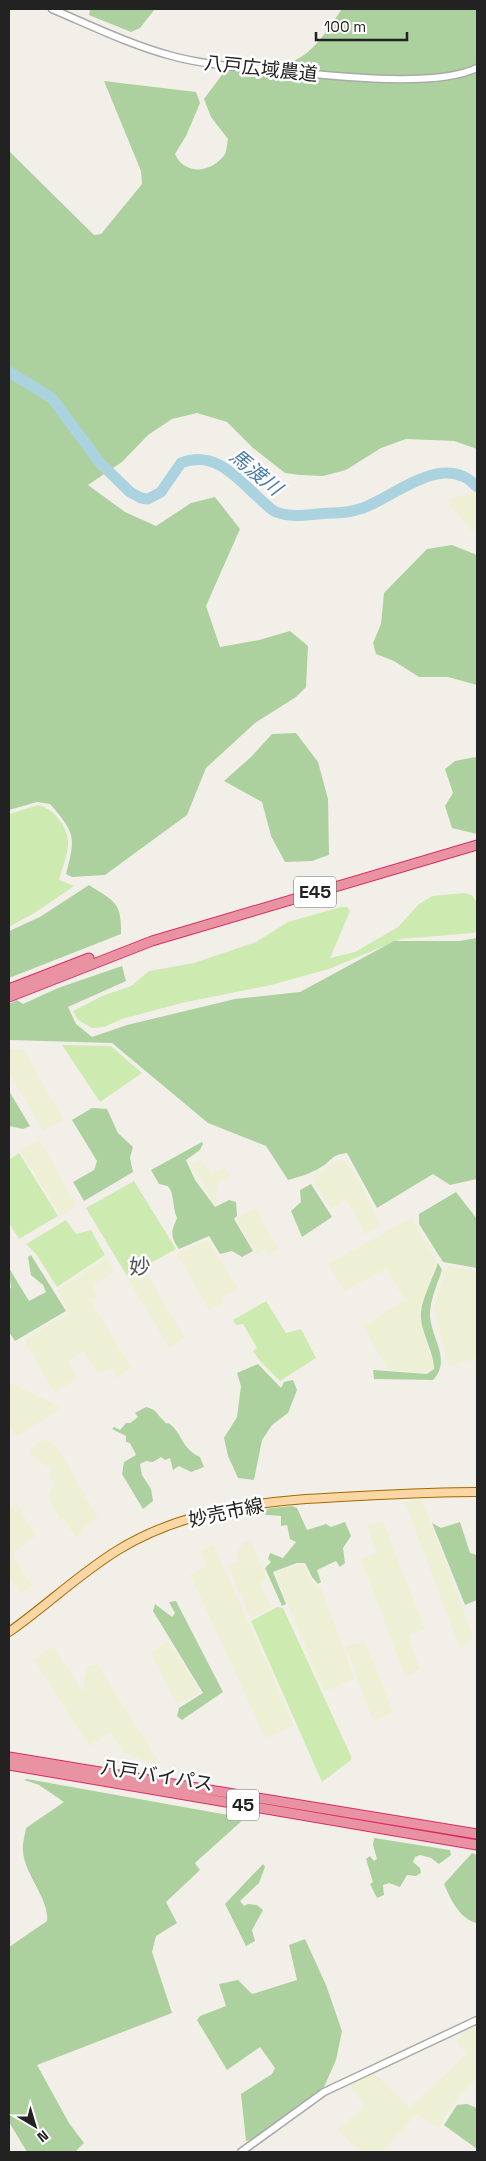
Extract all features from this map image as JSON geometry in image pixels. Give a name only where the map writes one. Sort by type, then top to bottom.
[{"type":"highway","name":"E45","points":[[9,989],[77,962],[122,947],[152,941],[477,846]]},
{"type":"highway","name":"E45","points":[[9,997],[152,941]]},
{"type":"highway","name":"八戸バイパス","points":[[9,1757],[477,1834]]},
{"type":"highway","name":"八戸バイパス","points":[[9,1766],[477,1845]]},
{"type":"main road","name":"妙売市線","points":[[9,1632],[92,1567],[119,1549],[157,1530],[216,1510],[272,1502],[323,1498],[477,1492]]},
{"type":"street","name":"八戸広域農道","points":[[52,9],[145,48],[203,63],[304,73],[396,78],[441,78],[477,68]]},
{"type":"street","points":[[241,2152],[324,2092],[477,2020]]},
{"type":"green space","points":[[90,9],[155,9],[140,28],[131,32],[89,15]]},
{"type":"green space","points":[[342,9],[477,9],[477,449],[454,441],[406,439],[381,448],[346,470],[323,476],[300,475],[285,473],[253,448],[227,422],[197,413],[172,419],[148,435],[122,462],[88,485],[125,512],[156,526],[191,503],[215,497],[240,529],[206,606],[220,647],[259,640],[290,631],[308,646],[306,687],[296,697],[255,723],[206,768],[187,815],[105,875],[72,877],[66,874],[72,843],[69,829],[50,804],[37,802],[9,810],[9,151],[94,235],[101,234],[142,184],[141,171],[104,81],[196,92],[200,103],[186,136],[175,154],[185,166],[192,169],[206,168],[220,160],[225,154],[228,139],[211,117],[204,99],[236,56],[277,64],[288,63],[298,59],[316,45]]},
{"type":"green space","points":[[477,491],[477,538],[446,500]]},
{"type":"green space","points":[[452,545],[477,555],[477,685],[448,677],[419,677],[394,661],[376,654],[373,643],[381,624],[384,593],[427,549]]},
{"type":"green space","points":[[296,733],[318,762],[328,799],[329,855],[312,861],[285,862],[271,836],[262,802],[224,781],[251,757],[272,734]]},
{"type":"green space","points":[[475,757],[477,759],[477,834],[452,828],[445,806],[453,793],[445,769],[455,761]]},
{"type":"green space","points":[[38,805],[50,810],[64,826],[68,846],[59,880],[74,886],[36,912],[9,927],[9,814]]},
{"type":"green space","points":[[89,885],[110,899],[118,908],[121,934],[9,978],[9,931],[40,917]]},
{"type":"green space","points":[[464,893],[472,895],[477,903],[477,931],[473,933],[401,939],[329,969],[271,985],[182,1003],[122,1019],[104,1027],[92,1028],[78,1020],[73,1011],[102,996],[131,986],[149,971],[194,963],[256,942],[288,922],[341,907],[347,907],[350,911],[330,958],[355,952],[398,927],[419,904],[432,896]]},
{"type":"green space","points":[[477,938],[477,1179],[450,1185],[433,1174],[377,1208],[347,1153],[335,1156],[312,1172],[288,1180],[266,1146],[208,1123],[112,1043],[9,1040],[9,1004],[17,1000],[23,1004],[58,988],[122,966],[126,981],[68,1007],[76,1024],[92,1037],[127,1025],[235,999],[300,992],[394,941],[459,941]]},
{"type":"green space","points":[[62,1045],[111,1046],[142,1073],[100,1102]]},
{"type":"green space","points":[[9,1049],[23,1049],[64,1120],[43,1131],[9,1073]]},
{"type":"green space","points":[[9,1091],[30,1126],[23,1129],[9,1126]]},
{"type":"green space","points":[[92,1108],[107,1109],[118,1133],[133,1147],[130,1158],[133,1172],[84,1201],[73,1182],[94,1170],[97,1161],[72,1120]]},
{"type":"green space","points":[[39,1139],[77,1206],[61,1216],[20,1150]]},
{"type":"green space","points":[[202,1142],[200,1150],[186,1160],[195,1180],[215,1207],[229,1200],[236,1202],[237,1216],[234,1219],[253,1251],[242,1257],[232,1251],[220,1254],[209,1236],[179,1249],[174,1241],[173,1231],[177,1218],[172,1193],[168,1186],[159,1184],[151,1170]]},
{"type":"green space","points":[[19,1153],[58,1216],[19,1239],[9,1223],[9,1160]]},
{"type":"green space","points":[[344,1159],[357,1177],[381,1226],[366,1234],[346,1199],[331,1209],[311,1177],[335,1162]]},
{"type":"green space","points":[[201,1160],[211,1174],[224,1167],[230,1176],[216,1186],[218,1190],[214,1193],[219,1202],[215,1204],[191,1165]]},
{"type":"green space","points":[[134,1181],[176,1249],[127,1276],[86,1208]]},
{"type":"green space","points":[[311,1184],[332,1217],[302,1237],[291,1211],[301,1202],[300,1190]]},
{"type":"green space","points":[[456,1192],[477,1219],[477,1268],[443,1262],[419,1224],[419,1214]]},
{"type":"green space","points":[[256,1208],[278,1249],[268,1253],[266,1249],[257,1253],[237,1219]]},
{"type":"green space","points":[[411,1218],[437,1260],[419,1312],[425,1341],[433,1361],[433,1368],[425,1372],[388,1370],[363,1326],[405,1300],[386,1269],[344,1291],[328,1264]]},
{"type":"green space","points":[[66,1220],[76,1234],[91,1230],[105,1255],[57,1287],[36,1254],[26,1244]]},
{"type":"green space","points":[[208,1239],[238,1289],[222,1299],[223,1303],[209,1310],[177,1254]]},
{"type":"green space","points":[[31,1255],[66,1311],[15,1341],[9,1332],[9,1289],[11,1288],[9,1268],[29,1301],[46,1292],[43,1285],[31,1275],[28,1257]]},
{"type":"green space","points":[[106,1257],[114,1271],[93,1286],[97,1296],[91,1301],[131,1368],[117,1378],[110,1368],[98,1374],[84,1351],[68,1361],[78,1378],[54,1393],[24,1340],[69,1312],[57,1290]]},
{"type":"green space","points":[[438,1263],[442,1270],[432,1298],[430,1315],[441,1357],[438,1372],[433,1380],[374,1379],[373,1370],[427,1374],[434,1369],[432,1355],[422,1326],[421,1312],[426,1293]]},
{"type":"green space","points":[[449,1265],[477,1272],[477,1358],[449,1366],[434,1310],[443,1273]]},
{"type":"green space","points":[[144,1269],[185,1338],[169,1348],[128,1279]]},
{"type":"green space","points":[[266,1301],[286,1333],[301,1329],[316,1358],[280,1381],[253,1351],[257,1348],[243,1324],[236,1325],[233,1320]]},
{"type":"green space","points":[[258,1364],[281,1388],[284,1382],[293,1380],[297,1390],[288,1413],[272,1425],[262,1440],[254,1480],[238,1478],[228,1456],[224,1438],[237,1417],[241,1386],[237,1373]]},
{"type":"green space","points":[[9,1382],[58,1406],[59,1410],[16,1437],[9,1424]]},
{"type":"green space","points":[[146,1407],[155,1411],[175,1429],[189,1450],[200,1457],[204,1467],[191,1472],[179,1466],[173,1470],[170,1458],[165,1460],[161,1457],[153,1462],[146,1461],[140,1464],[142,1475],[151,1489],[153,1501],[143,1509],[122,1474],[124,1462],[136,1455],[130,1443],[126,1442],[126,1436],[112,1429],[114,1427],[120,1430],[126,1423],[130,1423],[138,1417],[135,1413]]},
{"type":"green space","points":[[44,1439],[57,1446],[98,1518],[82,1530],[79,1536],[75,1537],[64,1519],[59,1518],[47,1497],[55,1485],[50,1477],[51,1470],[30,1454],[33,1447]]},
{"type":"green space","points":[[422,1500],[473,1636],[464,1647],[459,1647],[405,1502]]},
{"type":"green space","points":[[17,1504],[36,1537],[16,1550],[13,1556],[32,1586],[20,1594],[9,1576],[9,1509]]},
{"type":"green space","points":[[292,1506],[297,1508],[307,1530],[326,1524],[331,1527],[345,1522],[351,1536],[343,1548],[345,1563],[340,1567],[336,1561],[317,1570],[321,1582],[318,1584],[305,1563],[297,1563],[273,1572],[286,1604],[282,1606],[265,1568],[271,1562],[268,1559],[270,1553],[283,1558],[296,1542],[290,1539],[287,1525],[281,1526],[281,1516],[253,1514],[254,1510]]},
{"type":"green space","points":[[383,1521],[425,1629],[408,1635],[420,1669],[405,1677],[361,1559],[377,1553],[367,1526]]},
{"type":"green space","points":[[460,1522],[470,1553],[477,1555],[477,1600],[465,1605],[432,1523],[441,1528]]},
{"type":"green space","points":[[250,1540],[267,1579],[260,1584],[272,1607],[251,1619],[228,1565],[238,1561],[236,1553],[243,1543]]},
{"type":"green space","points":[[214,1545],[294,1725],[265,1738],[190,1574],[206,1567],[201,1551]]},
{"type":"green space","points":[[297,1565],[304,1565],[311,1580],[322,1590],[354,1678],[324,1692],[275,1573]]},
{"type":"green space","points":[[176,1601],[223,1692],[182,1720],[177,1716],[179,1708],[203,1693],[153,1611],[155,1604],[172,1617],[175,1613],[169,1602]]},
{"type":"green space","points":[[277,1607],[283,1608],[351,1756],[351,1760],[322,1782],[251,1621]]},
{"type":"green space","points":[[168,1641],[200,1692],[177,1705],[151,1653]]},
{"type":"green space","points":[[366,1643],[393,1712],[373,1721],[345,1646]]},
{"type":"green space","points":[[53,1646],[82,1690],[84,1689],[84,1677],[88,1666],[97,1664],[157,1759],[155,1762],[151,1764],[124,1753],[110,1733],[89,1746],[34,1660]]},
{"type":"green space","points":[[24,1780],[245,1818],[195,1863],[200,1870],[166,1902],[177,1923],[156,1936],[152,1952],[172,2013],[37,2065],[69,2123],[84,2143],[75,2152],[27,2152],[9,2122],[9,1947],[47,1921],[45,1904],[24,1860],[23,1848],[26,1828],[64,1802],[39,1785]]},
{"type":"green space","points":[[374,1838],[450,1850],[451,1855],[439,1864],[431,1858],[420,1855],[415,1857],[413,1862],[420,1868],[421,1873],[416,1876],[407,1875],[400,1887],[389,1883],[383,1885],[384,1895],[377,1898],[370,1884],[373,1882],[366,1859],[370,1856],[374,1861],[377,1859],[373,1845]]},
{"type":"green space","points":[[472,1853],[477,1855],[477,1923],[466,1918],[461,1913],[444,1884]]},
{"type":"green space","points":[[263,1864],[265,1867],[259,1883],[240,1901],[244,1906],[248,1904],[257,1905],[263,1910],[252,1930],[255,1941],[246,1946],[225,1904]]},
{"type":"green space","points":[[305,1939],[326,1985],[342,2031],[336,2060],[324,2087],[251,2140],[246,2141],[241,2094],[272,2074],[275,2068],[260,2047],[227,2070],[197,2020],[200,2016],[226,2006],[219,1984],[238,1980],[252,1994],[297,1980],[289,1945]]},
{"type":"green space","points":[[477,2027],[477,2080],[460,2095],[438,2128],[418,2114],[382,2152],[362,2152],[337,2130],[364,2106],[350,2085],[374,2073],[409,2107],[467,2054],[456,2042],[464,2032]]},
{"type":"green space","points":[[467,2104],[477,2108],[477,2149],[444,2125],[457,2105]]},
{"type":"waterway","name":"馬渡川","points":[[9,372],[52,398],[100,463],[130,492],[141,498],[148,499],[161,492],[181,463],[193,460],[205,460],[225,468],[272,510],[290,515],[341,513],[360,509],[420,479],[436,474],[450,473],[464,477],[477,487]]},
{"type":"district","name":"妙","points":[[140,1267]]}]
